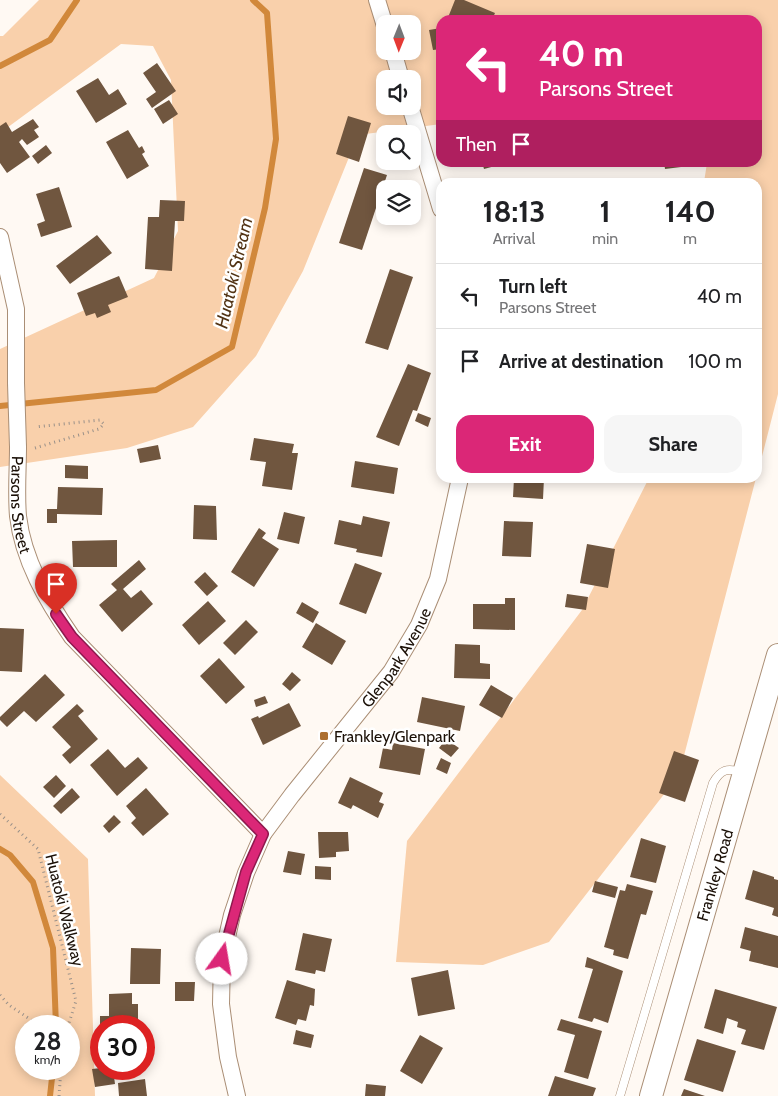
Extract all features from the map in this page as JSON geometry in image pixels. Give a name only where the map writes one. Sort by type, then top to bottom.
[{"type":"street","points":[[377,0],[382,15]]},
{"type":"street","points":[[413,115],[436,192]]},
{"type":"street","name":"Parsons Street","points":[[0,237],[16,309],[18,516],[31,565],[48,602],[72,637],[263,834]]},
{"type":"street","name":"Glenpark Avenue","points":[[237,1096],[228,1057],[221,1004],[222,959],[246,872],[263,834],[292,795],[392,672],[419,625],[438,579],[459,483]]},
{"type":"street","name":"Frankley Road","points":[[651,1096],[778,655]]},
{"type":"lane","points":[[620,1096],[713,783],[719,773],[729,769],[744,773]]},
{"type":"path","points":[[18,450],[99,429],[104,424],[100,420],[27,427]]},
{"type":"path","name":"Huatoki Walkway","points":[[0,814],[38,849],[76,1001],[72,1015]]},
{"type":"path","points":[[0,995],[9,1005],[24,1015]]},
{"type":"path","points":[[59,1096],[60,1080]]},
{"type":"shaded area","points":[[39,0],[778,0],[778,394],[762,456],[762,178],[705,178],[706,167],[762,167],[762,15],[436,15],[436,125],[421,127],[421,125],[376,125],[376,133],[358,135],[303,271],[256,356],[193,427],[127,448],[0,467],[0,349],[154,278],[178,231],[171,80],[153,46],[121,44],[0,133],[0,36],[3,36]]},
{"type":"shaded area","points":[[646,483],[755,483],[679,775],[549,942],[483,965],[396,962],[407,841],[582,610]]},
{"type":"shaded area","points":[[0,775],[88,859],[93,1015],[90,1015],[90,1080],[95,1080],[95,1096],[0,1096]]},
{"type":"building","points":[[455,0],[464,0],[495,13],[494,15],[449,15]]},
{"type":"building","points":[[436,29],[436,50],[433,50],[429,30]]},
{"type":"building","points":[[157,63],[176,91],[152,108],[146,99],[156,92],[143,73]]},
{"type":"building","points":[[98,78],[109,95],[118,89],[127,104],[96,123],[76,91]]},
{"type":"building","points":[[169,100],[178,114],[163,124],[154,109]]},
{"type":"building","points":[[348,116],[371,123],[359,162],[336,154]]},
{"type":"building","points":[[33,119],[39,127],[34,130],[39,137],[27,145],[22,139],[19,142],[30,157],[7,173],[0,163],[0,126],[6,122],[12,132]]},
{"type":"building","points":[[128,130],[139,148],[142,146],[145,152],[142,154],[149,166],[127,179],[106,142]]},
{"type":"building","points":[[46,145],[52,153],[38,164],[32,156]]},
{"type":"building","points":[[665,167],[681,167],[665,169]]},
{"type":"building","points":[[364,168],[387,175],[385,180],[376,180],[376,208],[362,250],[339,243]]},
{"type":"building","points":[[59,187],[72,227],[41,237],[37,224],[45,221],[36,194]]},
{"type":"building","points":[[160,200],[185,201],[184,221],[175,221],[172,271],[145,269],[148,217],[159,217]]},
{"type":"building","points":[[97,235],[112,253],[70,284],[56,266]]},
{"type":"building","points":[[390,269],[413,277],[388,350],[365,343]]},
{"type":"building","points":[[119,276],[128,297],[108,305],[111,312],[97,318],[95,313],[86,316],[77,293]]},
{"type":"building","points":[[408,364],[431,373],[417,411],[413,410],[399,446],[376,437]]},
{"type":"building","points":[[418,413],[431,418],[428,427],[415,421]]},
{"type":"building","points":[[254,438],[294,444],[292,453],[298,453],[292,490],[262,486],[266,462],[250,460]]},
{"type":"building","points":[[158,445],[161,459],[140,463],[137,449]]},
{"type":"building","points":[[355,461],[398,468],[394,494],[351,487]]},
{"type":"building","points":[[65,465],[88,466],[88,479],[65,478]]},
{"type":"building","points":[[514,483],[544,483],[543,499],[513,497]]},
{"type":"building","points":[[58,487],[103,488],[102,515],[57,514],[57,523],[47,523],[47,509],[57,509]]},
{"type":"building","points":[[194,505],[216,506],[217,540],[193,539]]},
{"type":"building","points":[[284,512],[305,517],[299,544],[277,539]]},
{"type":"building","points":[[363,516],[390,522],[382,557],[356,552],[357,549],[334,544],[339,520],[361,525]]},
{"type":"building","points":[[504,521],[533,522],[531,557],[502,556]]},
{"type":"building","points":[[259,528],[266,533],[262,538],[279,549],[254,587],[231,572]]},
{"type":"building","points":[[117,540],[117,567],[73,567],[72,541]]},
{"type":"building","points":[[587,544],[615,549],[608,588],[580,583]]},
{"type":"building","points":[[139,560],[146,569],[123,589],[131,598],[141,590],[153,604],[122,632],[99,605],[117,590],[111,584]]},
{"type":"building","points":[[355,563],[382,573],[366,614],[339,604]]},
{"type":"building","points":[[205,572],[218,586],[207,596],[194,582]]},
{"type":"building","points":[[567,594],[588,597],[586,610],[565,607]]},
{"type":"building","points":[[505,598],[515,598],[515,630],[473,629],[473,604],[505,604]]},
{"type":"building","points":[[208,601],[226,621],[199,645],[182,625]]},
{"type":"building","points":[[302,602],[319,612],[313,623],[296,613]]},
{"type":"building","points":[[246,620],[258,632],[235,655],[223,643]]},
{"type":"building","points":[[316,623],[346,641],[332,665],[302,647]]},
{"type":"building","points":[[0,628],[24,629],[22,672],[0,671]]},
{"type":"building","points":[[455,644],[480,645],[480,663],[490,664],[490,679],[454,678]]},
{"type":"building","points":[[219,658],[245,687],[226,704],[200,676]]},
{"type":"building","points":[[292,672],[301,680],[290,691],[282,684]]},
{"type":"building","points":[[45,674],[65,695],[36,722],[24,711],[7,727],[0,720],[0,717]]},
{"type":"building","points":[[491,685],[513,698],[502,718],[479,705]]},
{"type":"building","points":[[265,696],[268,703],[256,707],[254,700]]},
{"type":"building","points":[[422,697],[465,706],[460,731],[417,722]]},
{"type":"building","points":[[289,703],[301,726],[263,745],[251,719],[258,716],[259,718]]},
{"type":"building","points":[[77,704],[84,711],[78,716],[98,739],[70,764],[62,755],[71,747],[52,727]]},
{"type":"building","points":[[446,739],[459,748],[451,757],[439,748]]},
{"type":"building","points":[[393,743],[425,749],[420,775],[379,768],[383,748],[392,750]]},
{"type":"building","points":[[108,749],[125,768],[138,757],[148,768],[117,796],[90,765]]},
{"type":"building","points":[[674,751],[699,760],[685,802],[659,793]]},
{"type":"building","points":[[441,758],[451,763],[447,774],[436,769]]},
{"type":"building","points":[[56,775],[66,786],[54,798],[43,787]]},
{"type":"building","points":[[350,777],[383,793],[379,802],[384,804],[378,818],[353,805],[351,809],[338,803]]},
{"type":"building","points":[[72,788],[80,797],[61,814],[53,806]]},
{"type":"building","points":[[146,788],[169,814],[143,836],[131,823],[136,818],[126,806]]},
{"type":"building","points":[[114,815],[121,822],[109,833],[103,826]]},
{"type":"building","points":[[318,832],[348,832],[349,851],[336,852],[336,857],[319,858]]},
{"type":"building","points":[[641,838],[666,846],[656,883],[630,877]]},
{"type":"building","points":[[288,851],[305,854],[301,875],[283,872]]},
{"type":"building","points":[[315,866],[331,867],[331,880],[315,879]]},
{"type":"building","points":[[753,870],[778,880],[778,917],[772,915],[774,908],[745,899]]},
{"type":"building","points":[[595,881],[618,887],[615,898],[592,892]]},
{"type":"building","points":[[627,884],[653,891],[646,915],[641,914],[628,959],[613,955],[614,950],[604,947],[620,890],[625,891]]},
{"type":"building","points":[[745,927],[778,936],[778,968],[749,961],[751,951],[740,948]]},
{"type":"building","points":[[303,933],[332,939],[325,972],[316,970],[315,974],[295,970]]},
{"type":"building","points":[[131,948],[161,949],[160,984],[130,984]]},
{"type":"building","points":[[587,957],[623,971],[608,1023],[594,1018],[592,1022],[578,1018],[593,969],[585,967]]},
{"type":"building","points":[[448,970],[455,1009],[418,1016],[411,978]]},
{"type":"building","points":[[287,980],[315,989],[314,1006],[310,1005],[306,1021],[298,1019],[296,1025],[275,1018]]},
{"type":"building","points":[[175,982],[195,982],[194,1001],[175,1001]]},
{"type":"building","points":[[715,989],[777,1007],[764,1050],[741,1044],[746,1030],[737,1027],[738,1022],[727,1018],[723,1034],[704,1028]]},
{"type":"building","points":[[132,993],[132,1004],[138,1004],[138,1015],[109,1015],[109,994]]},
{"type":"building","points":[[561,1019],[602,1031],[588,1079],[564,1072],[575,1035],[557,1030]]},
{"type":"building","points":[[296,1030],[314,1035],[311,1048],[293,1044]]},
{"type":"building","points":[[420,1035],[443,1048],[422,1084],[400,1071]]},
{"type":"building","points":[[697,1039],[736,1051],[723,1092],[684,1080]]},
{"type":"building","points":[[555,1076],[596,1088],[593,1096],[548,1096]]},
{"type":"building","points":[[94,1080],[114,1080],[115,1084],[95,1087]]},
{"type":"building","points":[[145,1080],[147,1096],[119,1096],[118,1083]]},
{"type":"building","points":[[366,1084],[386,1086],[385,1096],[365,1096]]},
{"type":"building","points":[[684,1089],[705,1096],[681,1096]]},
{"type":"waterway","name":"Huatoki Stream","points":[[0,66],[50,40],[77,0]]},
{"type":"waterway","name":"Huatoki Stream","points":[[0,406],[156,390],[232,347],[265,208],[276,139],[267,13],[253,0]]},
{"type":"waterway","name":"Huatoki Stream","points":[[0,849],[10,855],[33,882],[53,948],[56,1015]]},
{"type":"waterway","name":"Huatoki Stream","points":[[50,1096],[52,1080]]},
{"type":"place","name":"Frankley/Glenpark","points":[[324,736]]},
{"type":"route","points":[[56,614],[72,637],[263,834],[246,872],[232,915],[222,959]]}]
